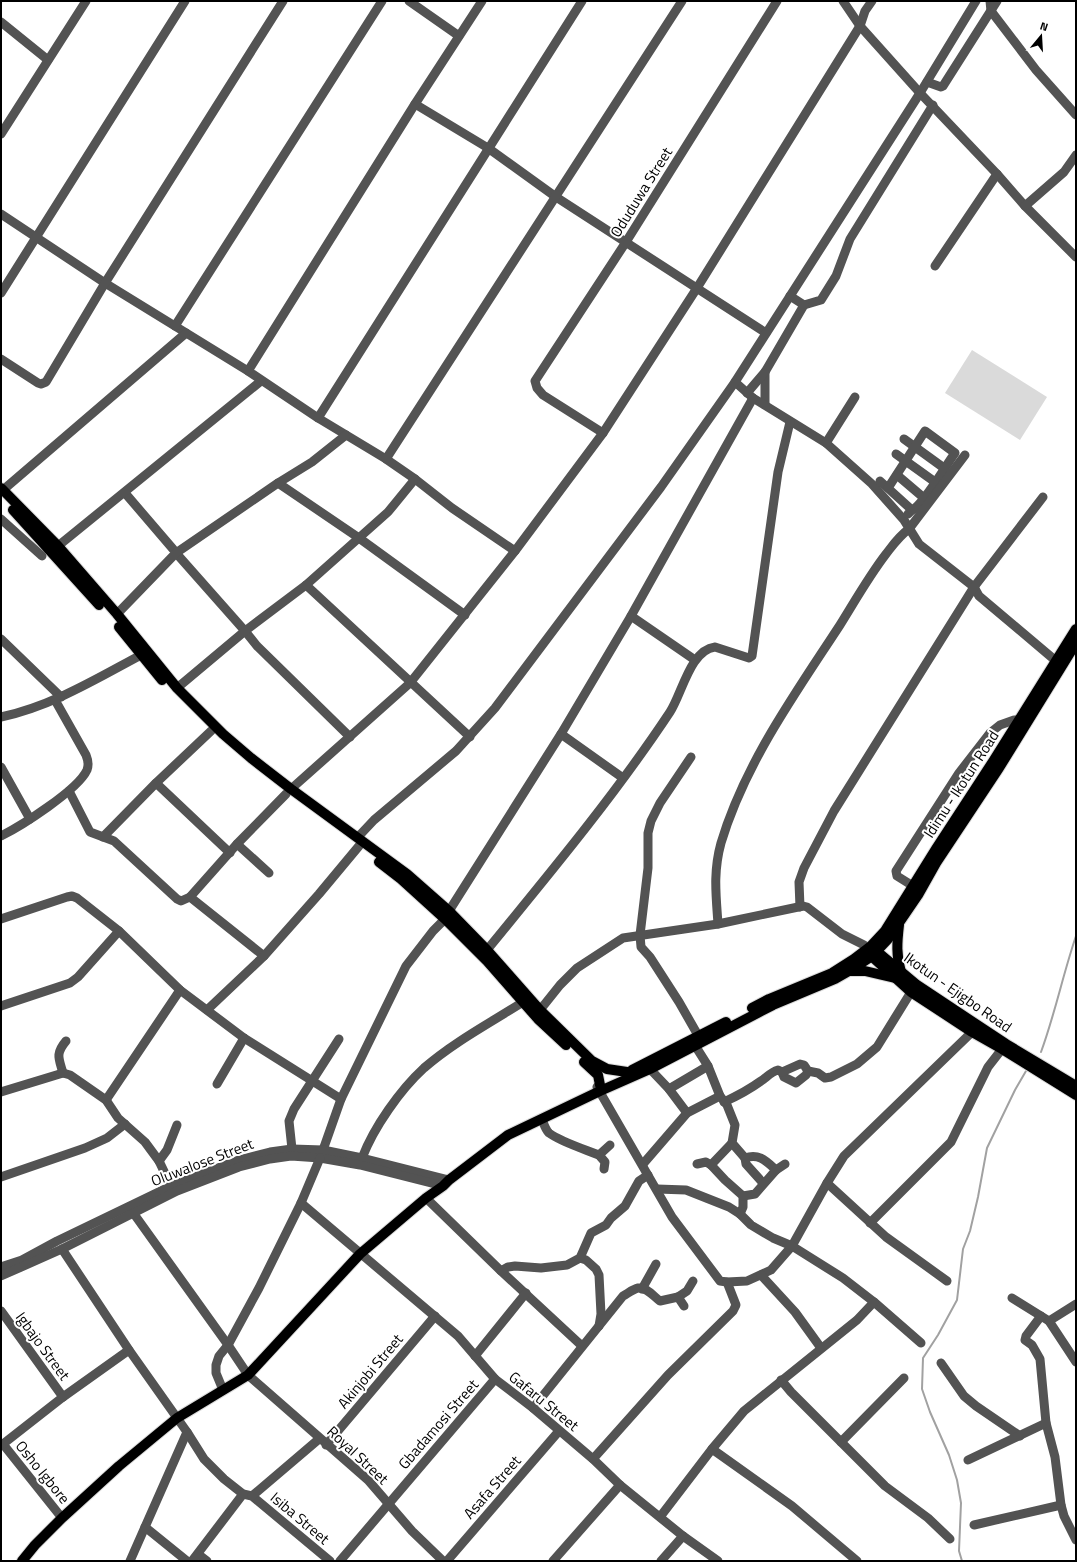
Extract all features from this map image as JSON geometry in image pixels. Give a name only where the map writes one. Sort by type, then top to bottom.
[{"type":"main road","points":[[2,492],[58,546],[178,688],[235,748]]},
{"type":"main road","points":[[2,492],[112,619],[175,695],[211,731],[235,748],[289,792],[359,842],[447,915],[487,950],[540,1010],[592,1061],[607,1070],[627,1072]]},
{"type":"main road","name":"Idimu - Ikotun Road","points":[[870,949],[887,928],[1056,661],[1072,645],[1076,629]]},
{"type":"main road","points":[[444,1183],[497,1142],[542,1119],[604,1084],[650,1070],[769,999],[832,973],[888,939],[918,895],[936,863],[999,768],[1072,645]]},
{"type":"main road","points":[[447,915],[538,1019],[604,1084]]},
{"type":"main road","points":[[849,971],[865,971],[898,975],[897,942],[900,921]]},
{"type":"main road","points":[[22,1561],[35,1545],[62,1518],[119,1466],[177,1418],[248,1375],[360,1254],[506,1133],[627,1072],[697,1042],[773,1005],[817,987],[849,971],[870,949]]},
{"type":"main road","name":"Ikotun - Ejigbo Road","points":[[870,949],[898,975],[911,992],[972,1032],[1076,1095]]},
{"type":"main road","name":"Ikotun - Ejigbo Road","points":[[898,975],[917,985],[1006,1044],[1076,1086]]},
{"type":"main road","points":[[604,1084],[607,1070]]},
{"type":"street","points":[[1,134],[86,1]]},
{"type":"street","points":[[1,293],[185,1]]},
{"type":"street","points":[[1,359],[38,383],[44,383],[105,283],[283,1]]},
{"type":"street","points":[[175,326],[382,1]]},
{"type":"street","points":[[409,1],[459,36]]},
{"type":"street","points":[[248,371],[415,104],[482,1]]},
{"type":"street","points":[[318,418],[582,1]]},
{"type":"street","points":[[386,459],[682,1]]},
{"type":"street","name":"Oduduwa Street","points":[[603,433],[543,395],[536,388],[535,382],[626,242],[777,1]]},
{"type":"street","points":[[843,1],[860,26],[920,93],[997,174],[1025,206],[1076,257]]},
{"type":"street","points":[[69,791],[92,834],[110,839],[117,843],[177,899],[181,901],[190,897],[237,844],[289,792],[410,683],[515,551],[603,433],[697,288],[860,26],[865,11],[872,1]]},
{"type":"street","points":[[207,1010],[264,956],[319,894],[374,820],[456,752],[495,708],[661,487],[736,382],[927,82],[976,1]]},
{"type":"street","points":[[990,1],[990,12],[1036,70],[1076,115]]},
{"type":"street","points":[[927,82],[941,87],[943,86],[997,1]]},
{"type":"street","points":[[1,22],[48,60]]},
{"type":"street","points":[[415,104],[488,148],[556,197],[766,333]]},
{"type":"street","points":[[222,1390],[216,1373],[216,1364],[219,1356],[228,1345],[259,1288],[301,1203],[341,1099],[406,966],[447,915],[562,734],[631,616],[750,395],[804,305],[821,300],[836,276],[850,239],[933,106]]},
{"type":"street","points":[[1025,206],[1064,172],[1076,155]]},
{"type":"street","points":[[935,266],[997,174]]},
{"type":"street","points":[[1,214],[105,283],[248,371],[318,418],[386,459],[415,479],[452,508],[515,551]]},
{"type":"street","points":[[790,296],[804,305]]},
{"type":"street","points":[[2,492],[186,333]]},
{"type":"street","points":[[765,372],[765,405]]},
{"type":"street","points":[[58,546],[125,493],[261,380]]},
{"type":"street","points":[[736,382],[750,395],[790,422],[826,443],[872,484],[904,520],[919,544],[974,588],[979,596],[1056,661]]},
{"type":"street","points":[[826,443],[855,397]]},
{"type":"street","points":[[487,950],[561,860],[671,710],[695,660],[712,647],[748,658],[752,656],[778,472],[790,422]]},
{"type":"street","points":[[888,488],[925,431],[955,453],[924,498],[904,520]]},
{"type":"street","points":[[117,614],[174,551],[312,462],[346,435]]},
{"type":"street","points":[[904,439],[944,468]]},
{"type":"street","points":[[896,454],[935,482]]},
{"type":"street","points":[[718,924],[714,879],[720,845],[728,820],[750,771],[791,697],[874,571],[900,535],[909,529],[965,455]]},
{"type":"street","points":[[897,476],[924,498]]},
{"type":"street","points":[[178,688],[245,631],[306,586],[388,512],[415,479]]},
{"type":"street","points":[[880,481],[912,510]]},
{"type":"street","points":[[278,483],[359,538],[465,615]]},
{"type":"street","points":[[125,493],[245,631],[256,646],[350,737]]},
{"type":"street","points":[[800,907],[799,882],[804,868],[831,817],[974,588],[1043,497]]},
{"type":"street","points":[[1,518],[42,556]]},
{"type":"street","points":[[306,586],[470,737]]},
{"type":"street","points":[[631,616],[695,660]]},
{"type":"street","points":[[1,639],[58,699],[88,760],[85,773],[69,791],[30,819],[1,836]]},
{"type":"street","points":[[1,716],[16,713],[58,699],[141,655]]},
{"type":"street","points":[[913,886],[897,876],[896,871],[960,773],[990,733],[1000,724],[1020,720]]},
{"type":"street","points":[[103,837],[156,783],[211,731]]},
{"type":"street","points":[[562,734],[622,778]]},
{"type":"street","points":[[691,757],[660,803],[651,821],[648,833],[648,868],[640,935],[641,947],[650,957],[679,1002],[735,1125],[732,1143],[711,1165]]},
{"type":"street","points":[[1,767],[30,819]]},
{"type":"street","points":[[156,783],[230,852]]},
{"type":"street","points":[[237,844],[269,873]]},
{"type":"street","points":[[1,919],[72,896],[77,898],[119,931],[180,990],[244,1038],[341,1099]]},
{"type":"street","points":[[190,897],[264,956]]},
{"type":"street","points":[[540,1010],[560,985],[577,968],[623,938],[718,924],[800,907],[807,907],[842,934],[870,949]]},
{"type":"street","points":[[1,1006],[70,983],[78,977],[119,931]]},
{"type":"street","points":[[106,1100],[180,990]]},
{"type":"street","points":[[642,1164],[688,1113],[722,1099],[735,1097],[774,1071],[778,1070],[782,1072],[800,1064],[804,1065],[808,1071],[818,1073],[825,1078],[831,1077],[857,1064],[880,1042],[911,992]]},
{"type":"street","points":[[362,1158],[366,1148],[385,1116],[407,1087],[424,1069],[448,1050],[523,1002]]},
{"type":"street","points":[[604,1084],[642,1164],[672,1217],[720,1281],[747,1281],[771,1270],[792,1246],[827,1182],[844,1156],[972,1032]]},
{"type":"street","points":[[217,1084],[244,1038]]},
{"type":"street","points":[[292,1149],[289,1121],[294,1109],[339,1039]]},
{"type":"street","points":[[63,1073],[58,1058],[58,1053],[66,1041]]},
{"type":"street","points":[[870,1223],[951,1142],[988,1067],[1002,1049]]},
{"type":"street","points":[[669,1089],[708,1066]]},
{"type":"street","points":[[650,1070],[669,1089],[688,1113]]},
{"type":"street","points":[[782,1072],[784,1077],[796,1083],[806,1075],[808,1071]]},
{"type":"street","points":[[1,1092],[63,1073],[70,1075],[106,1100],[118,1118],[145,1142],[159,1162],[171,1186]]},
{"type":"street","points":[[542,1119],[544,1126],[549,1132],[571,1144],[599,1155],[605,1162],[604,1169]]},
{"type":"street","points":[[1,1177],[85,1148],[107,1138],[125,1124]]},
{"type":"street","points":[[159,1162],[178,1125]]},
{"type":"street","points":[[732,1143],[745,1158],[746,1164],[764,1184]]},
{"type":"street","points":[[599,1155],[610,1145]]},
{"type":"street","name":"Oluwalose Street","points":[[1,1276],[62,1249],[171,1186],[239,1160],[270,1152],[292,1149],[321,1154],[362,1158],[444,1183]]},
{"type":"street","name":"Oluwalose Street","points":[[1,1267],[22,1260],[57,1241],[177,1191],[239,1167],[270,1159],[321,1154],[360,1165],[444,1183]]},
{"type":"street","points":[[745,1158],[753,1155],[761,1158],[776,1170]]},
{"type":"street","points":[[697,1164],[706,1162],[711,1165],[743,1196],[743,1207],[740,1214]]},
{"type":"street","points":[[743,1196],[755,1194],[776,1170],[785,1164]]},
{"type":"street","points":[[501,1271],[508,1267],[515,1266],[541,1268],[567,1265],[580,1258],[591,1233],[606,1225],[611,1218],[625,1206],[639,1181],[648,1175]]},
{"type":"street","points":[[827,1182],[886,1238],[947,1281]]},
{"type":"street","points":[[657,1189],[686,1190],[729,1207],[740,1214],[750,1226],[792,1246],[843,1278],[921,1342]]},
{"type":"street","points":[[429,1196],[501,1271],[582,1346]]},
{"type":"street","name":"Gafaru Street","points":[[301,1203],[458,1336],[495,1379],[533,1408],[593,1459],[620,1485],[683,1536],[718,1561]]},
{"type":"street","name":"Royal Street","points":[[131,1210],[248,1375],[322,1442],[368,1480],[412,1531],[442,1561]]},
{"type":"street","points":[[62,1249],[204,1459],[224,1479],[243,1494],[252,1496]]},
{"type":"street","points":[[580,1258],[586,1260],[596,1269],[599,1275],[601,1314],[598,1327]]},
{"type":"street","points":[[642,1289],[656,1264]]},
{"type":"street","points":[[761,1275],[795,1312],[821,1348]]},
{"type":"street","points":[[533,1408],[623,1296],[638,1288],[649,1291],[660,1301],[678,1297],[687,1291],[693,1281]]},
{"type":"street","points":[[593,1459],[668,1375],[733,1311],[736,1305],[727,1282]]},
{"type":"street","points":[[475,1356],[526,1293]]},
{"type":"street","points":[[678,1297],[684,1306]]},
{"type":"street","points":[[1012,1298],[1045,1319],[1076,1362]]},
{"type":"street","points":[[660,1517],[712,1449],[744,1411],[857,1320],[874,1302]]},
{"type":"street","points":[[1076,1304],[1045,1319],[1026,1336],[1025,1340],[1032,1345],[1040,1359],[1046,1423],[1055,1457],[1061,1505],[1064,1516],[1076,1540]]},
{"type":"street","name":"Igbajo Street","points":[[1,1311],[63,1397]]},
{"type":"street","name":"Akinjobi Street","points":[[252,1496],[322,1442],[435,1316]]},
{"type":"street","points":[[2,1444],[63,1397],[129,1350]]},
{"type":"street","points":[[940,1364],[964,1396],[1020,1436]]},
{"type":"street","points":[[841,1442],[904,1378]]},
{"type":"street","name":"Gbadamosi Street","points":[[340,1561],[495,1379]]},
{"type":"street","points":[[781,1380],[791,1392],[885,1486],[928,1518],[950,1539]]},
{"type":"street","points":[[968,1460],[1046,1423]]},
{"type":"street","name":"Asafa Street","points":[[447,1561],[559,1431]]},
{"type":"street","points":[[130,1561],[187,1432]]},
{"type":"street","name":"Osho Igbore","points":[[2,1444],[62,1518]]},
{"type":"street","points":[[712,1449],[792,1506],[857,1561]]},
{"type":"street","points":[[554,1561],[620,1485]]},
{"type":"street","points":[[207,1561],[195,1557],[243,1494]]},
{"type":"street","name":"Isiba Street","points":[[252,1496],[330,1561]]},
{"type":"street","points":[[974,1525],[1061,1505]]},
{"type":"street","points":[[145,1527],[187,1561]]},
{"type":"street","points":[[661,1561],[683,1536]]},
{"type":"shaded area","points":[[972,350],[1047,397],[1020,440],[945,393]]},
{"type":"waterway","points":[[1041,1052],[1076,936]]},
{"type":"waterway","points":[[962,1561],[959,1551],[961,1503],[957,1480],[949,1455],[930,1412],[922,1389],[923,1358],[938,1335],[957,1300],[963,1249],[970,1231],[987,1148],[1015,1090],[1026,1071]]}]
